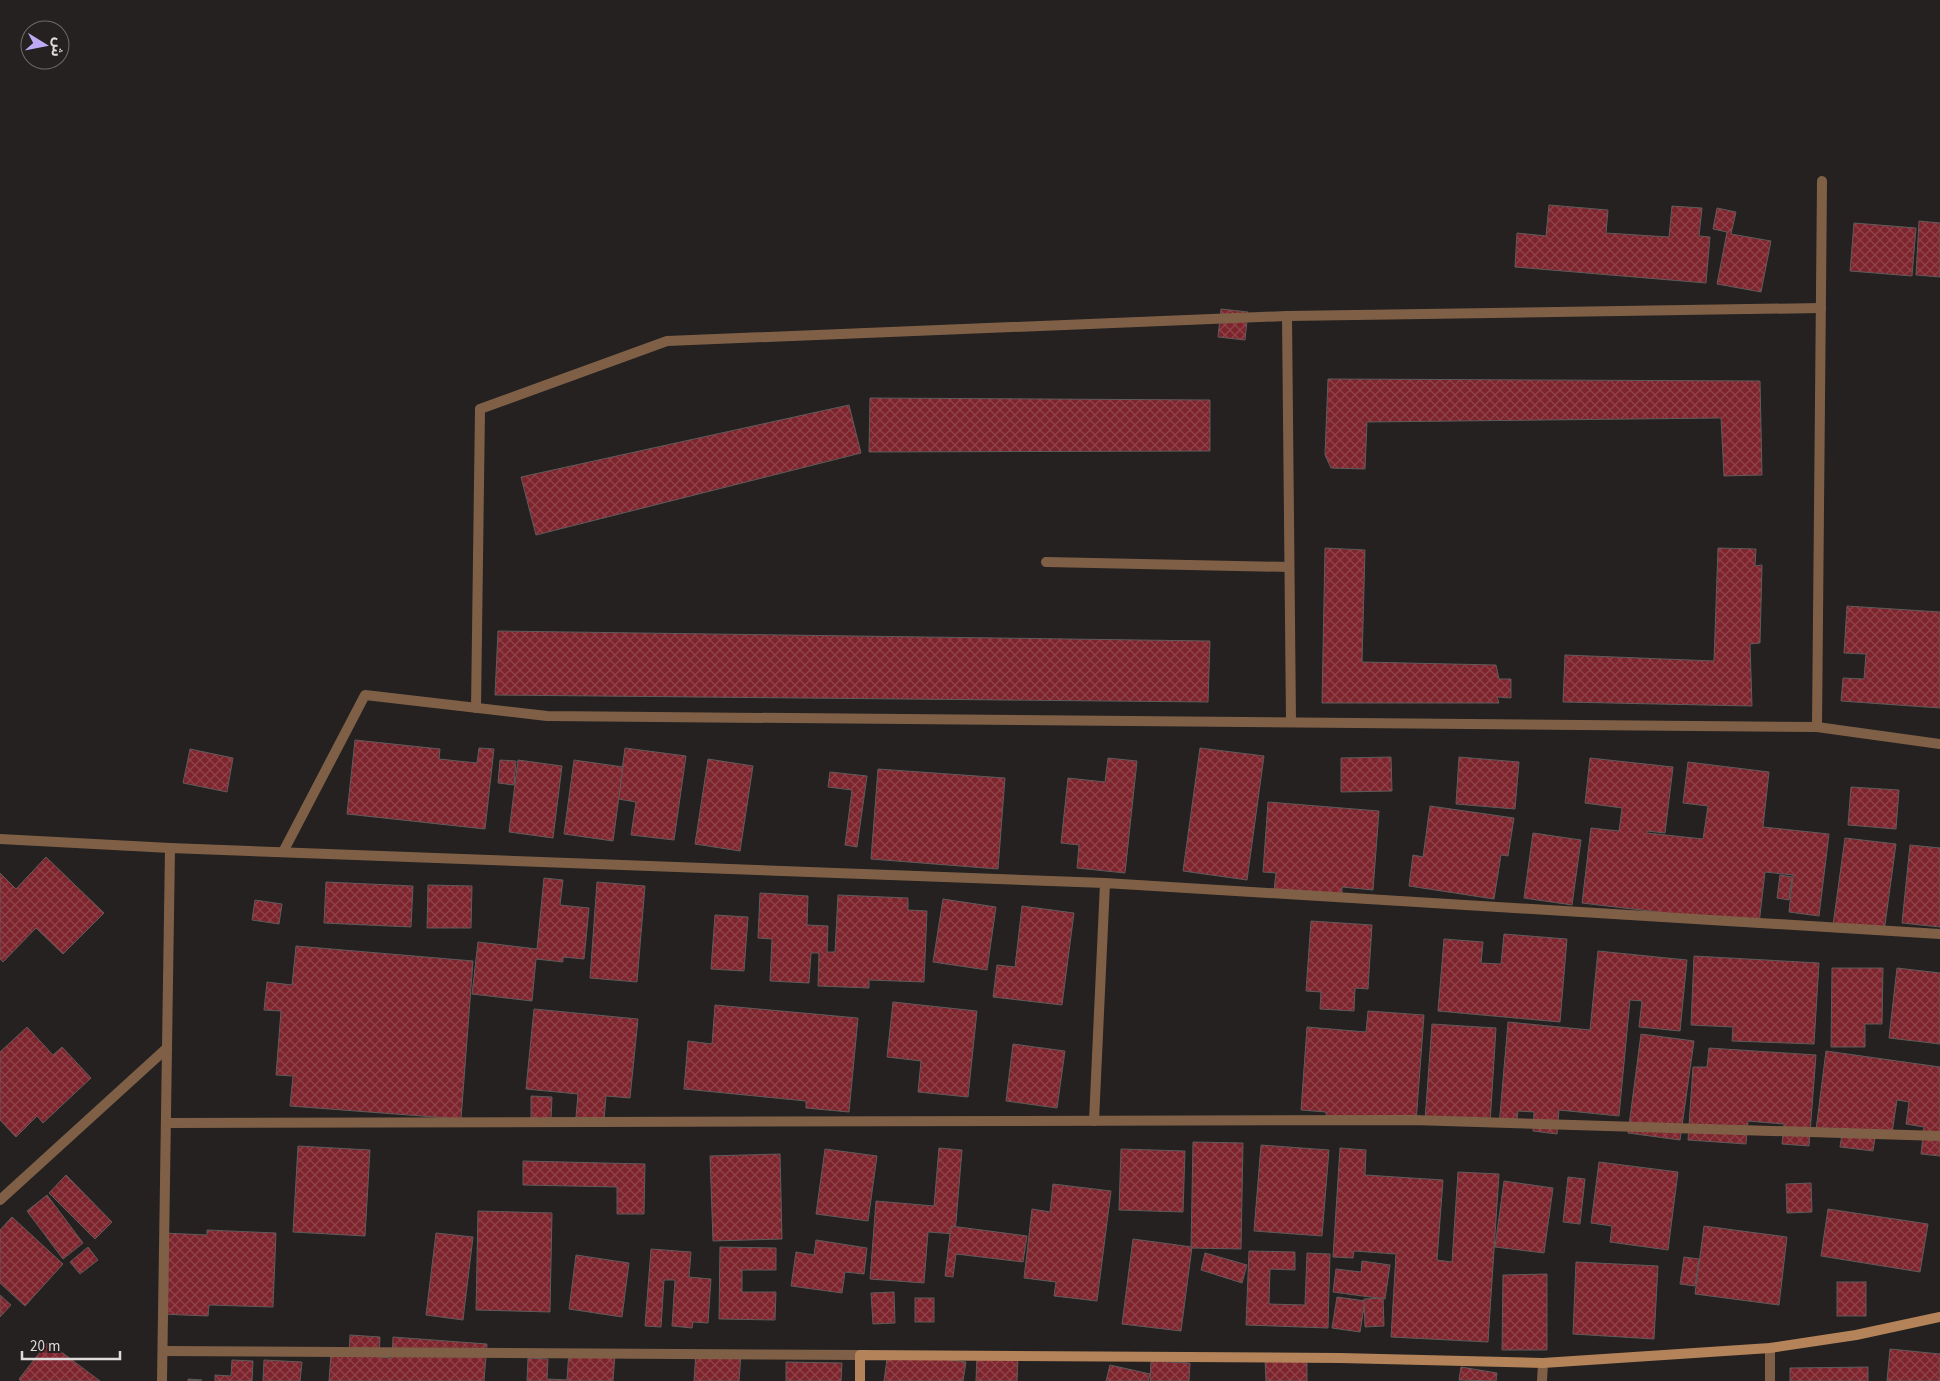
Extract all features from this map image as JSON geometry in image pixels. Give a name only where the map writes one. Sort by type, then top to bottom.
[{"type":"street","points":[[1817,727],[1822,181]]},
{"type":"street","points":[[476,708],[480,409],[667,341],[1287,316],[1821,308]]},
{"type":"street","points":[[1287,316],[1291,722]]},
{"type":"street","points":[[1046,562],[1290,567]]},
{"type":"street","points":[[283,852],[365,695],[547,716],[1817,727],[1940,744]]},
{"type":"street","points":[[0,839],[170,848],[1105,883],[1940,934]]},
{"type":"street","points":[[162,1381],[170,848]]},
{"type":"street","points":[[1094,1121],[1105,883]]},
{"type":"street","points":[[0,1200],[168,1048]]},
{"type":"street","points":[[166,1123],[1412,1120],[1940,1136]]},
{"type":"street","points":[[163,1351],[1330,1358],[1543,1363],[1770,1348],[1856,1336],[1940,1317]]},
{"type":"street","points":[[1770,1348],[1770,1381]]},
{"type":"street","points":[[860,1354],[860,1381]]},
{"type":"street","points":[[1542,1381],[1543,1363]]},
{"type":"building","points":[[1549,205],[1608,210],[1606,233],[1669,237],[1672,206],[1702,208],[1699,236],[1710,237],[1706,283],[1515,267],[1517,233],[1546,236]]},
{"type":"building","points":[[1717,208],[1736,212],[1731,234],[1771,241],[1761,292],[1717,284],[1727,232],[1713,229]]},
{"type":"building","points":[[1919,221],[1940,223],[1940,277],[1916,275]]},
{"type":"building","points":[[1854,223],[1916,228],[1912,276],[1850,271]]},
{"type":"building","points":[[1221,309],[1248,312],[1245,340],[1218,337]]},
{"type":"building","points":[[1328,379],[1760,381],[1762,475],[1724,476],[1721,418],[1367,422],[1365,469],[1331,468],[1325,455]]},
{"type":"building","points":[[870,398],[1210,400],[1210,451],[869,452]]},
{"type":"building","points":[[849,405],[861,453],[536,535],[521,477]]},
{"type":"building","points":[[1325,548],[1365,550],[1362,662],[1496,665],[1499,679],[1511,679],[1511,698],[1497,697],[1499,703],[1322,703]]},
{"type":"building","points":[[1718,548],[1756,549],[1755,566],[1762,565],[1760,643],[1750,644],[1752,706],[1563,702],[1565,655],[1714,661]]},
{"type":"building","points":[[1847,606],[1940,612],[1940,708],[1841,701],[1843,678],[1864,679],[1866,654],[1844,653]]},
{"type":"building","points":[[498,631],[1210,641],[1208,702],[495,695]]},
{"type":"building","points":[[355,740],[440,749],[439,759],[477,763],[479,748],[494,749],[485,829],[347,814]]},
{"type":"building","points":[[625,748],[686,756],[674,840],[631,835],[636,802],[618,799]]},
{"type":"building","points":[[1200,748],[1264,756],[1247,880],[1183,871]]},
{"type":"building","points":[[190,749],[233,758],[227,792],[183,783]]},
{"type":"building","points":[[1391,757],[1392,791],[1341,792],[1341,758]]},
{"type":"building","points":[[1459,757],[1519,762],[1515,809],[1456,804]]},
{"type":"building","points":[[1108,758],[1137,761],[1125,873],[1077,868],[1079,845],[1061,843],[1068,778],[1105,782]]},
{"type":"building","points":[[1590,758],[1673,767],[1665,833],[1647,831],[1647,833],[1703,839],[1708,806],[1683,803],[1688,762],[1769,772],[1763,827],[1829,834],[1819,916],[1789,912],[1793,875],[1765,872],[1759,924],[1582,903],[1591,828],[1619,831],[1622,808],[1585,803]]},
{"type":"building","points":[[708,759],[753,766],[740,851],[695,844]]},
{"type":"building","points":[[500,760],[516,761],[514,785],[498,783]]},
{"type":"building","points":[[518,760],[562,766],[553,838],[509,832]]},
{"type":"building","points":[[574,760],[623,767],[613,841],[564,834]]},
{"type":"building","points":[[878,769],[1005,778],[998,869],[871,859]]},
{"type":"building","points":[[830,772],[867,776],[857,847],[845,845],[852,790],[828,787]]},
{"type":"building","points":[[1851,787],[1899,790],[1896,829],[1848,825]]},
{"type":"building","points":[[1268,802],[1379,811],[1373,890],[1342,887],[1342,896],[1274,890],[1276,873],[1263,872]]},
{"type":"building","points":[[1430,806],[1514,818],[1508,856],[1501,855],[1494,899],[1409,886],[1413,855],[1423,857]]},
{"type":"building","points":[[1533,833],[1581,840],[1572,905],[1524,898]]},
{"type":"building","points":[[1845,838],[1896,844],[1884,932],[1833,925]]},
{"type":"building","points":[[1910,845],[1940,848],[1940,927],[1902,923]]},
{"type":"building","points":[[46,857],[104,913],[63,954],[36,928],[3,962],[0,959],[0,873],[16,889]]},
{"type":"building","points":[[1780,875],[1792,877],[1789,900],[1777,898]]},
{"type":"building","points":[[544,878],[563,880],[560,905],[589,908],[584,959],[563,957],[563,962],[536,959],[532,1001],[472,994],[478,942],[537,949]]},
{"type":"building","points":[[326,882],[413,886],[411,927],[324,923]]},
{"type":"building","points":[[597,882],[645,886],[637,982],[590,978]]},
{"type":"building","points":[[428,885],[472,886],[471,928],[427,928]]},
{"type":"building","points":[[760,893],[808,896],[807,925],[828,926],[827,952],[835,952],[838,895],[908,898],[908,910],[927,911],[924,982],[869,980],[869,988],[818,986],[819,953],[811,953],[809,983],[770,981],[772,939],[758,938]]},
{"type":"building","points":[[943,899],[996,907],[987,970],[933,962]]},
{"type":"building","points":[[255,900],[282,904],[279,924],[252,920]]},
{"type":"building","points":[[1022,906],[1074,913],[1062,1005],[993,997],[997,965],[1015,967]]},
{"type":"building","points":[[715,915],[748,917],[744,971],[711,969]]},
{"type":"building","points":[[1311,921],[1372,925],[1368,989],[1355,988],[1354,1011],[1320,1009],[1321,992],[1306,991]]},
{"type":"building","points":[[1504,934],[1567,939],[1560,1022],[1438,1011],[1444,939],[1483,942],[1481,963],[1501,964]]},
{"type":"building","points":[[296,946],[473,961],[461,1119],[290,1106],[293,1076],[276,1075],[281,1011],[264,1010],[267,982],[292,985]]},
{"type":"building","points":[[1598,951],[1687,960],[1680,1031],[1639,1027],[1642,1001],[1630,1000],[1619,1116],[1559,1110],[1557,1134],[1533,1131],[1534,1112],[1518,1111],[1516,1127],[1499,1126],[1508,1022],[1590,1030]]},
{"type":"building","points":[[1694,956],[1819,963],[1814,1044],[1732,1041],[1733,1027],[1691,1025]]},
{"type":"building","points":[[1832,968],[1883,968],[1882,1024],[1865,1024],[1865,1047],[1831,1047]]},
{"type":"building","points":[[1897,968],[1940,973],[1940,1044],[1889,1038]]},
{"type":"building","points":[[893,1002],[977,1011],[968,1097],[918,1092],[921,1061],[887,1057]]},
{"type":"building","points":[[715,1005],[858,1018],[849,1112],[806,1108],[806,1101],[684,1089],[688,1041],[712,1044]]},
{"type":"building","points":[[534,1009],[638,1019],[630,1098],[606,1096],[604,1120],[576,1117],[578,1094],[526,1089]]},
{"type":"building","points":[[1368,1011],[1424,1015],[1416,1123],[1326,1116],[1326,1112],[1301,1110],[1307,1027],[1366,1032]]},
{"type":"building","points":[[1432,1024],[1496,1028],[1490,1124],[1425,1120]]},
{"type":"building","points":[[27,1027],[53,1055],[62,1047],[91,1078],[43,1123],[37,1116],[16,1137],[0,1120],[0,1052]]},
{"type":"building","points":[[1641,1034],[1694,1041],[1680,1140],[1628,1133]]},
{"type":"building","points":[[1013,1044],[1065,1051],[1057,1108],[1006,1101]]},
{"type":"building","points":[[1709,1048],[1816,1055],[1809,1146],[1782,1144],[1784,1124],[1748,1121],[1746,1144],[1688,1140],[1693,1067],[1707,1067]]},
{"type":"building","points":[[1826,1051],[1940,1067],[1940,1156],[1921,1154],[1924,1127],[1906,1124],[1909,1102],[1897,1100],[1892,1133],[1876,1131],[1873,1151],[1840,1147],[1842,1134],[1816,1130]]},
{"type":"building","points":[[531,1096],[552,1097],[551,1119],[531,1119]]},
{"type":"building","points":[[1193,1142],[1243,1143],[1241,1249],[1191,1248]]},
{"type":"building","points":[[1261,1145],[1329,1150],[1322,1236],[1254,1231]]},
{"type":"building","points":[[298,1146],[370,1150],[365,1236],[293,1232]]},
{"type":"building","points":[[939,1148],[962,1150],[955,1234],[928,1232],[924,1283],[870,1279],[876,1201],[934,1206]]},
{"type":"building","points":[[1340,1148],[1366,1150],[1365,1175],[1443,1180],[1437,1260],[1452,1262],[1458,1172],[1499,1174],[1488,1342],[1391,1337],[1396,1254],[1354,1251],[1353,1258],[1333,1257]]},
{"type":"building","points":[[825,1149],[877,1156],[868,1221],[816,1214]]},
{"type":"building","points":[[1121,1149],[1185,1151],[1183,1212],[1119,1210]]},
{"type":"building","points":[[780,1154],[782,1239],[713,1241],[710,1156]]},
{"type":"building","points":[[523,1161],[645,1164],[644,1214],[617,1214],[617,1187],[523,1185]]},
{"type":"building","points":[[1599,1162],[1678,1172],[1668,1250],[1610,1242],[1612,1226],[1591,1223]]},
{"type":"building","points":[[66,1175],[112,1222],[95,1239],[49,1193]]},
{"type":"building","points":[[1568,1177],[1585,1179],[1580,1224],[1563,1222]]},
{"type":"building","points":[[1504,1181],[1553,1188],[1544,1253],[1495,1247]]},
{"type":"building","points":[[1811,1183],[1812,1212],[1787,1213],[1786,1184]]},
{"type":"building","points":[[1053,1184],[1111,1191],[1097,1301],[1054,1296],[1056,1282],[1024,1278],[1032,1209],[1050,1212]]},
{"type":"building","points":[[47,1195],[83,1243],[63,1259],[27,1211]]},
{"type":"building","points":[[1828,1209],[1928,1224],[1920,1272],[1821,1256]]},
{"type":"building","points":[[478,1211],[552,1213],[550,1312],[476,1310]]},
{"type":"building","points":[[12,1217],[63,1264],[25,1306],[0,1283],[0,1230]]},
{"type":"building","points":[[951,1226],[1027,1236],[1023,1262],[956,1254],[953,1277],[945,1276]]},
{"type":"building","points":[[1704,1226],[1787,1237],[1779,1305],[1695,1294]]},
{"type":"building","points":[[207,1230],[276,1233],[273,1307],[209,1305],[208,1316],[160,1314],[164,1233],[207,1235]]},
{"type":"building","points":[[436,1233],[473,1237],[463,1320],[426,1315]]},
{"type":"building","points":[[1133,1239],[1192,1247],[1181,1331],[1122,1324]]},
{"type":"building","points":[[816,1240],[867,1248],[864,1274],[845,1272],[842,1293],[791,1286],[796,1252],[814,1255]]},
{"type":"building","points":[[88,1247],[98,1260],[80,1274],[70,1262]]},
{"type":"building","points":[[720,1247],[776,1248],[776,1270],[742,1270],[742,1292],[776,1292],[775,1320],[719,1319]]},
{"type":"building","points":[[651,1249],[691,1252],[689,1277],[711,1279],[708,1323],[693,1322],[692,1328],[672,1326],[675,1280],[664,1280],[661,1327],[645,1326]]},
{"type":"building","points":[[1249,1251],[1295,1252],[1295,1270],[1270,1269],[1269,1304],[1305,1305],[1307,1253],[1330,1254],[1328,1328],[1246,1325]]},
{"type":"building","points":[[1205,1253],[1247,1265],[1242,1283],[1201,1270]]},
{"type":"building","points":[[576,1255],[629,1263],[622,1317],[569,1309]]},
{"type":"building","points":[[1684,1257],[1699,1259],[1695,1286],[1680,1284]]},
{"type":"building","points":[[1362,1261],[1390,1265],[1385,1299],[1333,1292],[1336,1269],[1361,1272]]},
{"type":"building","points":[[1576,1262],[1658,1266],[1654,1339],[1573,1334]]},
{"type":"building","points":[[1547,1274],[1547,1350],[1502,1350],[1503,1275]]},
{"type":"building","points":[[1837,1282],[1866,1282],[1866,1316],[1837,1316]]},
{"type":"building","points":[[894,1292],[895,1323],[873,1324],[871,1293]]},
{"type":"building","points":[[0,1295],[11,1305],[0,1317]]},
{"type":"building","points":[[1337,1297],[1365,1301],[1360,1332],[1332,1328]]},
{"type":"building","points":[[915,1298],[934,1298],[934,1322],[915,1322]]},
{"type":"building","points":[[1383,1298],[1384,1326],[1365,1327],[1364,1299]]},
{"type":"building","points":[[350,1335],[380,1337],[379,1357],[392,1358],[393,1337],[487,1344],[484,1381],[329,1381],[331,1354],[349,1355]]},
{"type":"building","points":[[48,1342],[100,1381],[21,1381],[19,1379]]},
{"type":"building","points":[[1890,1349],[1940,1354],[1940,1381],[1887,1381]]},
{"type":"building","points":[[569,1350],[615,1354],[613,1381],[527,1381],[528,1358],[548,1359],[547,1379],[567,1380]]},
{"type":"building","points":[[696,1352],[741,1354],[739,1381],[694,1381]]},
{"type":"building","points":[[888,1352],[966,1362],[963,1381],[884,1381]]},
{"type":"building","points":[[977,1355],[1018,1357],[1017,1381],[976,1381]]},
{"type":"building","points":[[1307,1359],[1307,1381],[1266,1381],[1265,1360]]},
{"type":"building","points":[[232,1360],[253,1361],[252,1381],[215,1381],[215,1375],[231,1376]]},
{"type":"building","points":[[264,1360],[302,1362],[300,1381],[263,1381]]},
{"type":"building","points":[[1151,1361],[1190,1363],[1189,1381],[1150,1381]]},
{"type":"building","points":[[786,1362],[842,1363],[841,1381],[786,1381]]},
{"type":"building","points":[[1110,1365],[1150,1374],[1148,1381],[1106,1381]]},
{"type":"building","points":[[1461,1367],[1497,1373],[1496,1381],[1459,1380]]},
{"type":"building","points":[[1868,1367],[1868,1381],[1790,1381],[1790,1368]]}]
